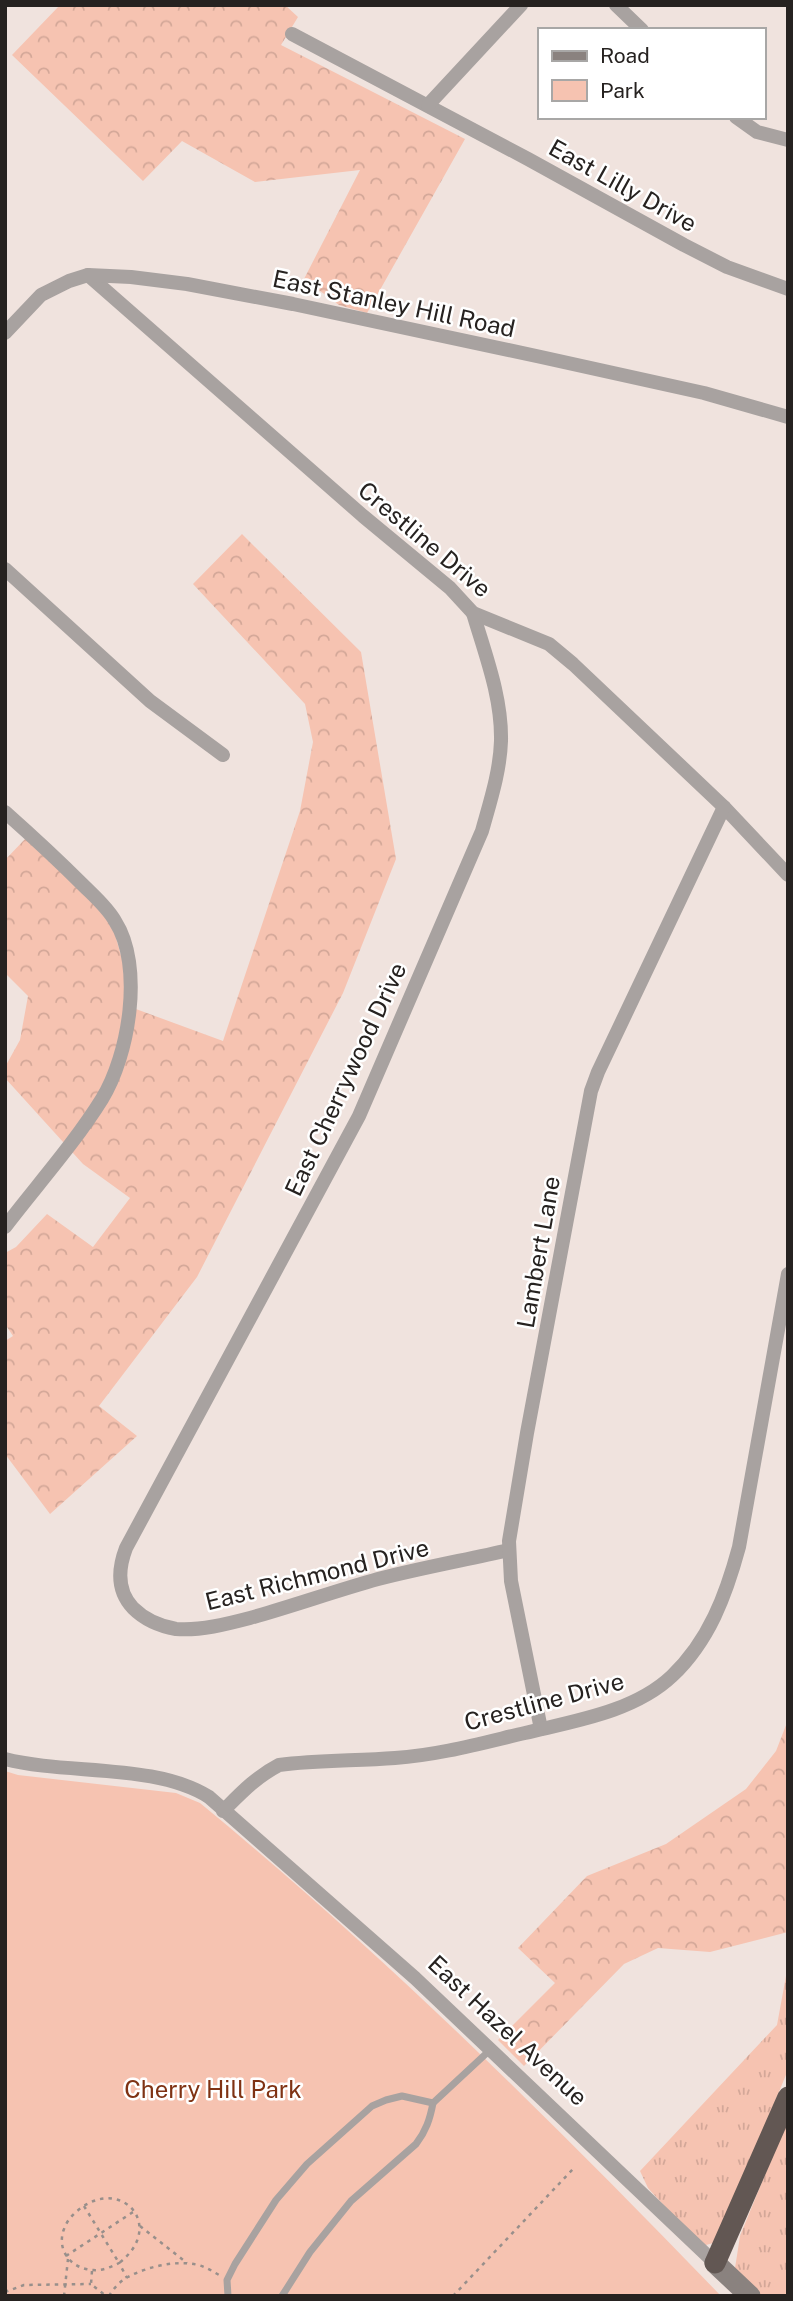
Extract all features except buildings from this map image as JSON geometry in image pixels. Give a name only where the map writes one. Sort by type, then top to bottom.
[{"type":"highway","points":[[715,2263],[788,2097]]},
{"type":"main road","name":"East Hazel Avenue","points":[[715,2263],[750,2296]]},
{"type":"street","points":[[428,105],[521,5]]},
{"type":"street","points":[[616,5],[640,28]]},
{"type":"street","name":"East Lilly Drive","points":[[292,34],[695,251],[727,267],[788,289]]},
{"type":"street","points":[[739,119],[757,132],[788,140]]},
{"type":"street","name":"Crestline Drive","points":[[88,275],[363,516],[450,588],[473,613],[549,644],[724,807],[788,875]]},
{"type":"street","name":"East Stanley Hill Road","points":[[5,333],[41,296],[68,281],[88,275],[131,277],[187,284],[293,304],[704,393],[788,417]]},
{"type":"street","points":[[5,569],[150,701],[223,755]]},
{"type":"street","name":"East Cherrywood Drive","points":[[138,1613],[125,1597],[120,1584],[126,1548],[359,1116],[482,831],[494,789],[501,739],[494,685],[473,613]]},
{"type":"street","name":"Lambert Lane","points":[[541,1729],[511,1581],[509,1550],[527,1433],[591,1091],[724,807]]},
{"type":"street","points":[[5,812],[66,868],[115,920],[128,950],[131,989],[129,1018],[117,1068],[103,1098],[5,1227]]},
{"type":"street","name":"Crestline Drive","points":[[223,1811],[263,1773],[279,1765],[398,1758],[467,1747],[541,1729],[621,1706],[657,1689],[687,1661],[720,1608],[731,1576],[788,1274]]},
{"type":"street","name":"East Richmond Drive","points":[[138,1613],[156,1624],[176,1629],[215,1626],[283,1609],[377,1580],[509,1550]]},
{"type":"street","name":"East Hazel Avenue","points":[[5,1759],[142,1776],[201,1792],[415,1978],[715,2263]]},
{"type":"lane","points":[[282,2296],[310,2252],[351,2202],[424,2133],[433,2103],[490,2050]]},
{"type":"lane","points":[[228,2296],[227,2280],[251,2238],[276,2200],[307,2164],[372,2106],[402,2096],[433,2103]]},
{"type":"path","points":[[453,2296],[573,2169]]},
{"type":"path","points":[[64,2296],[67,2258],[63,2249],[64,2229],[72,2215],[97,2199],[116,2199],[125,2203],[140,2226],[187,2263]]},
{"type":"path","points":[[83,2206],[127,2278]]},
{"type":"path","points":[[67,2258],[133,2212]]},
{"type":"path","points":[[67,2258],[80,2268],[106,2269],[119,2263],[136,2245],[140,2226]]},
{"type":"path","points":[[5,2292],[24,2285],[91,2284],[107,2296],[127,2278],[159,2267],[187,2263],[203,2266],[227,2280]]},
{"type":"path","points":[[91,2284],[92,2270]]},
{"type":"green space","points":[[60,5],[285,5],[298,17],[281,45],[465,139],[367,313],[339,305],[304,279],[360,170],[255,182],[182,141],[143,181],[12,55]]},
{"type":"green space","points":[[242,534],[361,652],[396,859],[343,993],[197,1277],[99,1406],[137,1436],[50,1514],[5,1454],[5,1341],[13,1336],[5,1324],[5,1253],[16,1247],[47,1214],[93,1247],[130,1198],[83,1164],[5,1078],[5,1067],[20,1040],[28,996],[5,973],[5,860],[26,838],[100,908],[114,931],[128,980],[125,1005],[223,1041],[300,811],[313,742],[305,704],[193,584]]},
{"type":"green space","points":[[788,1720],[788,1932],[710,1952],[658,1948],[624,1964],[524,2066],[498,2040],[555,1983],[518,1948],[587,1876],[666,1844],[746,1789],[776,1751]]},
{"type":"green space","name":"Cherry Hill Park","points":[[5,1771],[18,1775],[176,1793],[200,1803],[336,1920],[468,2042],[721,2296],[5,2296]]},
{"type":"green space","points":[[788,1965],[788,2070],[717,2242],[706,2245],[696,2241],[648,2188],[640,2171],[777,2025]]},
{"type":"green space","points":[[788,2118],[788,2296],[759,2296],[735,2268],[740,2236]]}]
